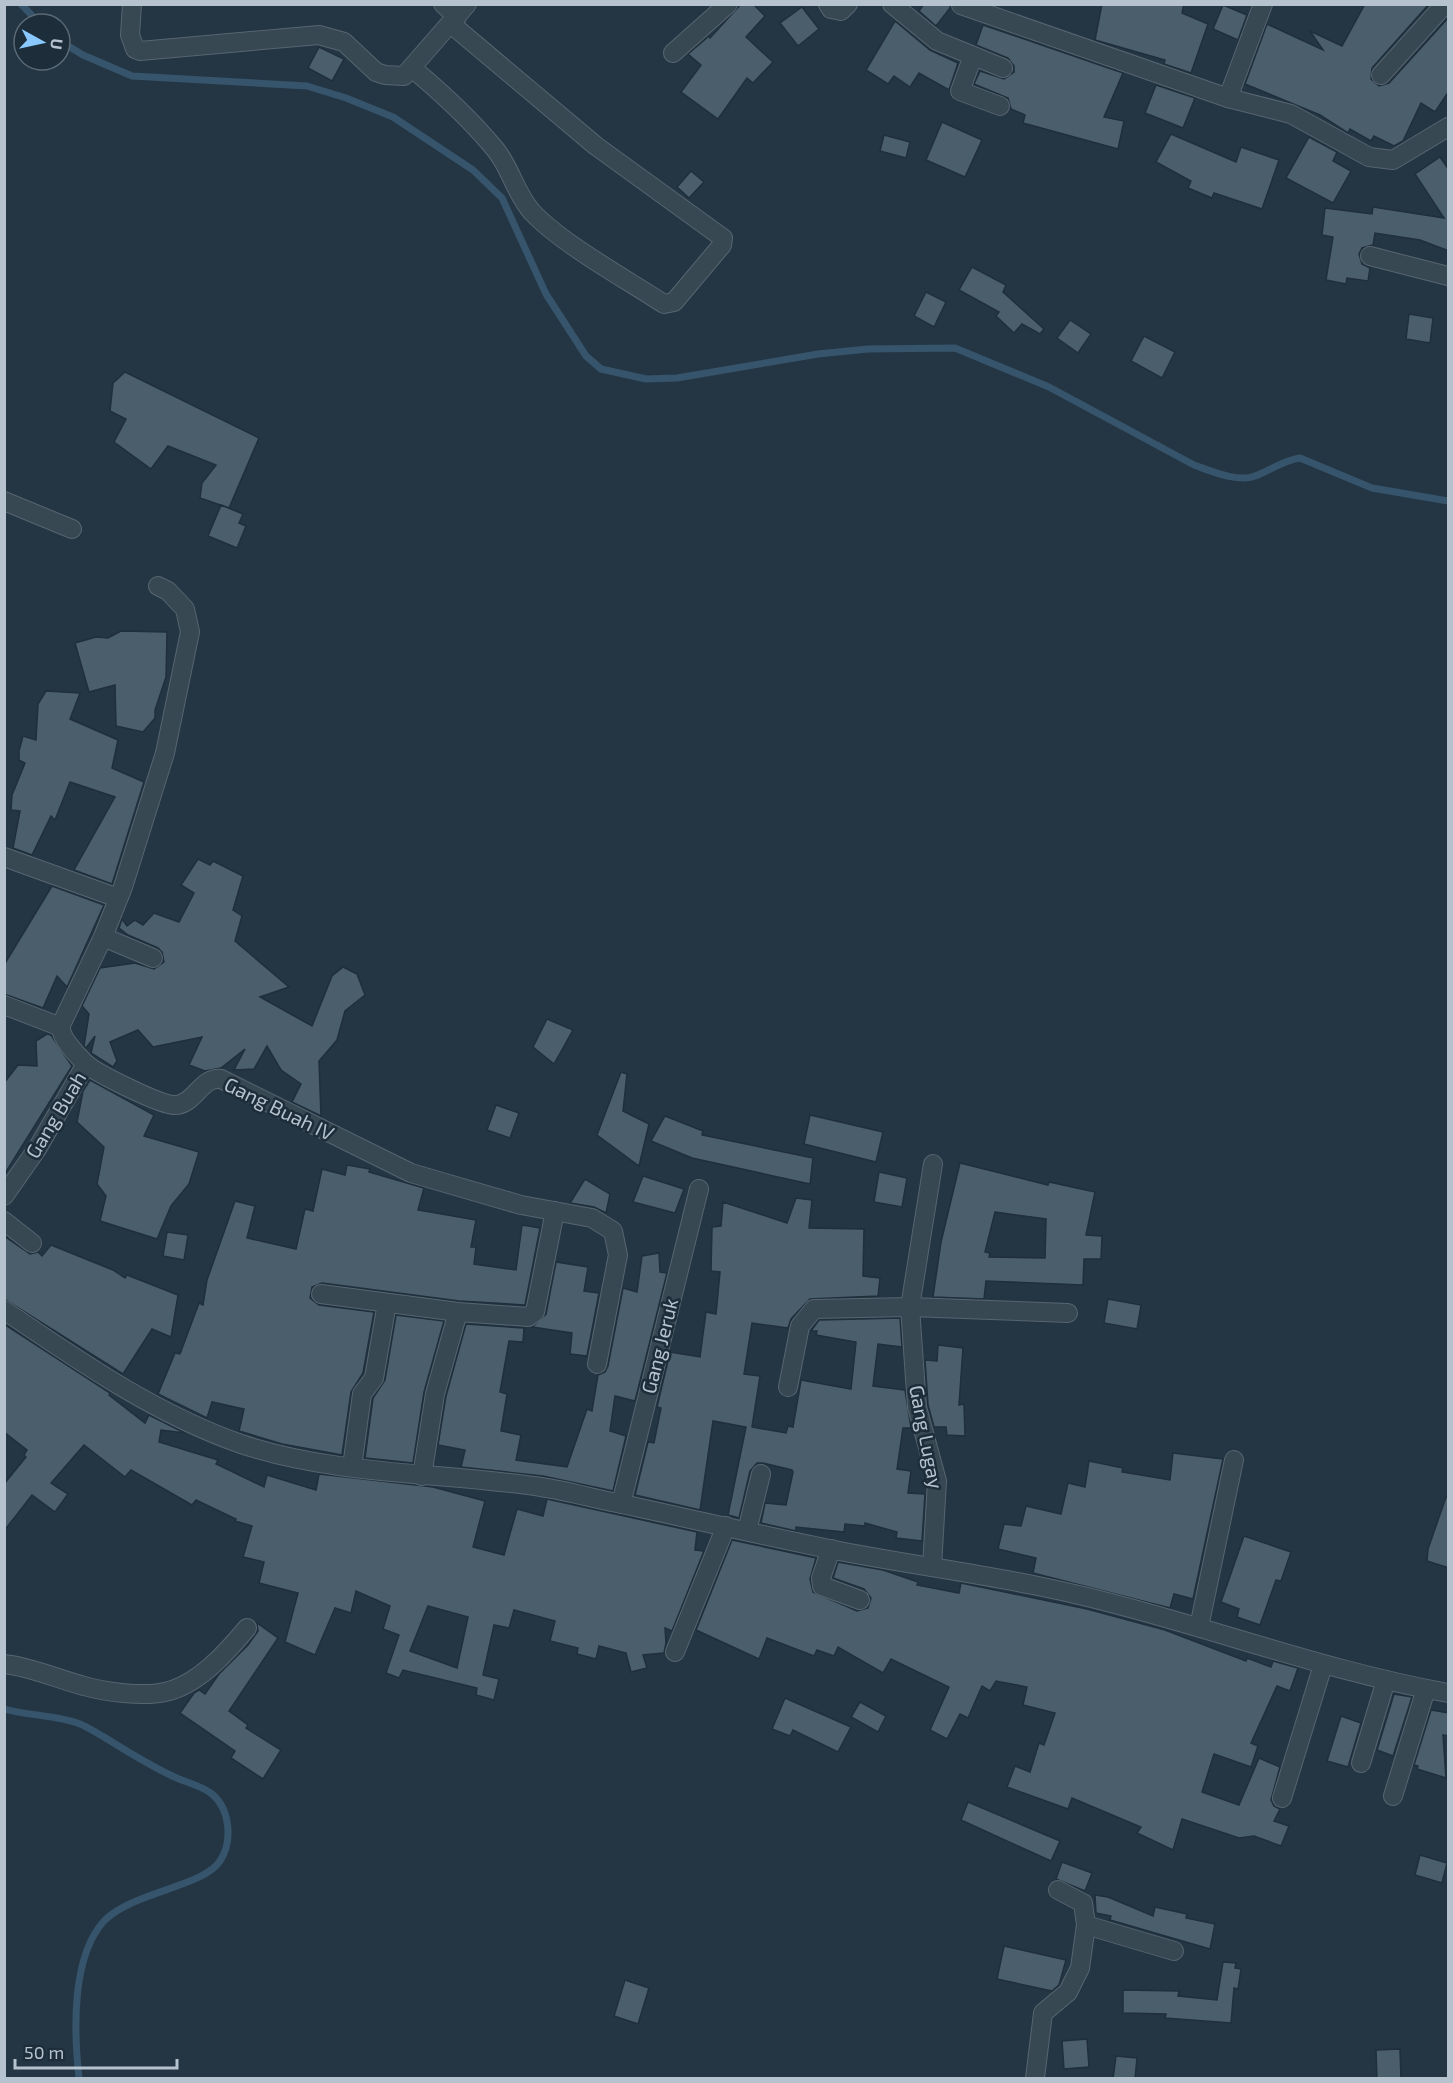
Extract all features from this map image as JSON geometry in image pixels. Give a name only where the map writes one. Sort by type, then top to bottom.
[{"type":"street","points":[[413,69],[434,86],[496,150],[519,194],[533,213],[554,231],[664,304],[674,302],[722,245],[723,238],[596,146],[458,15],[443,4]]},
{"type":"street","points":[[673,53],[728,4]]},
{"type":"street","points":[[828,4],[841,11],[848,4]]},
{"type":"street","points":[[892,4],[938,41],[1003,68]]},
{"type":"street","points":[[1228,98],[1263,4]]},
{"type":"street","points":[[1381,75],[1445,4]]},
{"type":"street","points":[[962,5],[1130,66],[1228,98],[1291,114],[1359,152],[1382,160],[1393,160],[1449,127]]},
{"type":"street","points":[[128,8],[132,43],[135,49],[140,51],[319,35],[344,42],[376,72],[404,76],[413,69],[458,15]]},
{"type":"street","points":[[973,56],[960,91],[1000,106]]},
{"type":"street","points":[[1370,256],[1449,276]]},
{"type":"street","points":[[4,501],[72,529]]},
{"type":"street","points":[[86,1064],[62,1033],[61,1027],[103,937],[118,898],[165,753],[190,632],[185,609],[168,591],[158,586]]},
{"type":"street","points":[[4,857],[118,898]]},
{"type":"street","points":[[103,937],[153,958]]},
{"type":"street","points":[[4,1005],[61,1027]]},
{"type":"street","name":"Gang Buah IV","points":[[86,1064],[112,1079],[173,1105],[190,1099],[210,1080],[221,1079],[411,1173],[521,1205],[555,1211]]},
{"type":"street","name":"Gang Buah","points":[[4,1196],[37,1149],[86,1064]]},
{"type":"street","name":"Gang Lugay","points":[[932,1567],[937,1480],[917,1407],[910,1307],[933,1164]]},
{"type":"street","name":"Gang Jeruk","points":[[621,1504],[699,1189]]},
{"type":"street","points":[[321,1294],[458,1312],[528,1317],[535,1312],[555,1211],[592,1218],[609,1226],[616,1238],[618,1255],[597,1364]]},
{"type":"street","points":[[4,1221],[32,1243]]},
{"type":"street","points":[[352,1467],[362,1394],[374,1378],[387,1303]]},
{"type":"street","points":[[789,1387],[800,1326],[809,1312],[821,1308],[910,1307],[1068,1313]]},
{"type":"street","points":[[4,1310],[88,1367],[139,1397],[195,1425],[242,1444],[296,1458],[352,1467],[541,1487],[831,1549],[1041,1587],[1199,1627],[1323,1665],[1449,1694]]},
{"type":"street","points":[[422,1476],[435,1394],[458,1312]]},
{"type":"street","points":[[1199,1627],[1234,1460]]},
{"type":"street","points":[[747,1531],[761,1474]]},
{"type":"street","points":[[675,1652],[726,1526]]},
{"type":"street","points":[[831,1549],[821,1578],[822,1586],[860,1600]]},
{"type":"street","points":[[4,1664],[85,1687],[119,1693],[165,1692],[188,1682],[225,1654],[247,1628]]},
{"type":"street","points":[[1282,1798],[1323,1665]]},
{"type":"street","points":[[1361,1763],[1386,1680]]},
{"type":"street","points":[[1393,1796],[1426,1689]]},
{"type":"street","points":[[1035,2079],[1043,2013],[1074,1984],[1080,1968],[1086,1925],[1083,1903],[1058,1890]]},
{"type":"street","points":[[1086,1925],[1174,1951]]},
{"type":"building","points":[[741,4],[753,4],[765,16],[746,37],[773,62],[753,83],[747,78],[718,119],[681,92],[701,65],[688,54],[709,36],[710,38]]},
{"type":"building","points":[[924,4],[950,4],[950,8],[936,26],[919,11]]},
{"type":"building","points":[[1102,4],[1184,4],[1182,13],[1208,24],[1191,73],[1164,64],[1165,60],[1095,40]]},
{"type":"building","points":[[1365,4],[1429,4],[1372,68],[1371,79],[1379,86],[1389,83],[1449,17],[1449,91],[1435,112],[1421,103],[1403,141],[1394,146],[1374,136],[1371,141],[1350,129],[1348,133],[1320,115],[1245,84],[1267,24],[1323,50],[1310,31],[1342,46]]},
{"type":"building","points":[[1223,5],[1247,15],[1238,40],[1213,29]]},
{"type":"building","points":[[802,7],[819,29],[798,46],[780,23]]},
{"type":"building","points":[[895,21],[930,50],[958,63],[949,90],[919,73],[910,87],[894,76],[888,84],[866,70]]},
{"type":"building","points":[[983,25],[1123,73],[1104,117],[1124,121],[1118,149],[1023,123],[1025,115],[1011,109],[1008,98],[974,84],[980,71],[1004,79],[1014,72],[1014,66],[1008,58],[976,45]]},
{"type":"building","points":[[319,47],[344,59],[332,81],[308,68]]},
{"type":"building","points":[[1156,85],[1195,98],[1183,128],[1145,113]]},
{"type":"building","points":[[942,122],[982,140],[965,177],[926,160]]},
{"type":"building","points":[[1171,134],[1236,162],[1241,147],[1279,160],[1262,209],[1214,193],[1212,198],[1188,188],[1191,181],[1156,162]]},
{"type":"building","points":[[884,135],[910,142],[906,158],[880,151]]},
{"type":"building","points":[[1309,137],[1337,152],[1333,161],[1351,171],[1333,203],[1286,178]]},
{"type":"building","points":[[1440,157],[1449,170],[1449,251],[1420,240],[1375,233],[1373,245],[1362,248],[1359,254],[1362,264],[1370,268],[1368,281],[1347,278],[1346,284],[1326,280],[1333,237],[1322,235],[1325,208],[1372,214],[1373,207],[1444,218],[1415,174]]},
{"type":"building","points":[[691,171],[704,182],[689,198],[677,187]]},
{"type":"building","points":[[972,267],[1006,285],[1003,292],[1044,329],[1040,334],[1022,324],[1014,333],[996,316],[999,312],[959,290]]},
{"type":"building","points":[[926,292],[946,302],[934,327],[914,316]]},
{"type":"building","points":[[1409,314],[1433,318],[1430,343],[1406,339]]},
{"type":"building","points":[[1070,320],[1091,334],[1078,353],[1057,338]]},
{"type":"building","points":[[1144,336],[1175,352],[1162,378],[1131,361]]},
{"type":"building","points":[[125,372],[259,438],[229,508],[200,498],[202,483],[216,465],[168,446],[151,469],[114,442],[126,419],[110,411],[113,383]]},
{"type":"building","points":[[221,505],[243,514],[239,523],[246,526],[237,548],[208,536]]},
{"type":"building","points":[[121,631],[167,632],[166,677],[155,710],[155,718],[143,732],[116,726],[115,685],[89,692],[75,643],[96,637],[108,638]]},
{"type":"building","points":[[46,691],[80,693],[70,719],[118,740],[112,768],[144,782],[112,884],[74,870],[115,797],[70,782],[55,820],[51,816],[32,855],[13,848],[20,811],[11,810],[12,795],[25,763],[19,760],[19,751],[23,736],[36,740],[38,704]]},
{"type":"building","points":[[198,859],[210,865],[213,861],[243,876],[233,910],[242,916],[235,941],[289,987],[260,997],[312,1026],[332,976],[343,967],[357,974],[365,995],[345,1011],[337,1040],[319,1061],[321,1116],[292,1102],[301,1084],[281,1070],[267,1046],[254,1069],[234,1070],[245,1049],[221,1068],[205,1071],[189,1065],[202,1037],[153,1047],[138,1030],[110,1042],[117,1061],[113,1067],[91,1053],[95,1036],[86,1048],[84,1046],[89,1014],[82,1006],[100,968],[135,963],[154,969],[164,962],[162,952],[158,948],[128,935],[119,928],[122,919],[127,926],[135,920],[143,925],[154,913],[179,922],[194,893],[181,885]]},
{"type":"building","points":[[52,886],[104,905],[67,987],[57,976],[43,1008],[4,994],[4,965]]},
{"type":"building","points":[[547,1019],[573,1030],[554,1064],[533,1047]]},
{"type":"building","points":[[47,1034],[51,1035],[72,1066],[4,1175],[4,1083],[18,1065],[37,1066],[36,1041]]},
{"type":"building","points":[[621,1072],[627,1074],[623,1111],[649,1124],[639,1166],[597,1135]]},
{"type":"building","points":[[90,1080],[154,1115],[144,1136],[199,1152],[189,1184],[171,1206],[157,1239],[100,1221],[106,1196],[97,1184],[104,1147],[77,1122],[83,1091]]},
{"type":"building","points":[[496,1105],[519,1113],[510,1138],[487,1130]]},
{"type":"building","points":[[810,1115],[883,1132],[876,1162],[804,1144]]},
{"type":"building","points":[[665,1116],[703,1131],[702,1135],[813,1158],[810,1184],[692,1158],[651,1141]]},
{"type":"building","points":[[960,1163],[1048,1185],[1049,1182],[1095,1192],[1086,1235],[1102,1236],[1101,1259],[1084,1259],[1083,1285],[986,1281],[984,1299],[933,1297],[941,1242]],"holes":[[[995,1212],[1046,1219],[1045,1258],[989,1257],[990,1253],[985,1252]]]},
{"type":"building","points":[[347,1165],[370,1169],[369,1172],[424,1188],[418,1210],[476,1220],[471,1247],[476,1247],[474,1264],[516,1270],[522,1225],[540,1228],[525,1305],[459,1301],[322,1283],[312,1287],[310,1298],[319,1305],[374,1312],[363,1373],[351,1392],[342,1455],[282,1444],[239,1431],[244,1409],[212,1402],[207,1418],[158,1394],[175,1353],[180,1354],[199,1303],[203,1305],[207,1280],[235,1201],[255,1206],[247,1238],[296,1249],[305,1209],[313,1211],[322,1169],[345,1175]]},
{"type":"building","points":[[879,1172],[907,1178],[902,1207],[874,1202]]},
{"type":"building","points":[[643,1176],[684,1189],[675,1213],[633,1202]]},
{"type":"building","points":[[585,1179],[610,1194],[606,1213],[594,1207],[570,1203]]},
{"type":"building","points":[[796,1198],[812,1200],[809,1228],[864,1229],[863,1276],[880,1278],[878,1296],[810,1299],[791,1319],[788,1328],[752,1323],[744,1374],[760,1376],[752,1427],[786,1433],[788,1426],[793,1427],[801,1380],[851,1389],[856,1342],[816,1335],[817,1331],[811,1331],[819,1320],[900,1318],[902,1347],[878,1344],[873,1386],[905,1390],[911,1428],[903,1428],[897,1469],[911,1471],[908,1493],[925,1494],[922,1541],[896,1538],[897,1532],[865,1523],[865,1526],[845,1524],[844,1532],[796,1527],[796,1531],[761,1523],[765,1503],[786,1505],[793,1472],[763,1463],[757,1463],[750,1471],[739,1518],[728,1515],[746,1427],[713,1421],[700,1510],[635,1495],[648,1442],[654,1443],[661,1408],[657,1407],[670,1352],[700,1357],[706,1312],[716,1314],[720,1272],[711,1271],[712,1227],[721,1226],[723,1202],[787,1223]]},
{"type":"building","points":[[167,1232],[188,1235],[184,1260],[163,1256]]},
{"type":"building","points":[[4,1236],[30,1254],[38,1252],[42,1256],[51,1245],[113,1270],[125,1278],[127,1275],[178,1295],[171,1337],[152,1329],[123,1374],[4,1299]]},
{"type":"building","points":[[659,1253],[660,1272],[667,1273],[635,1401],[615,1396],[610,1431],[626,1436],[613,1491],[543,1476],[461,1467],[465,1450],[438,1445],[446,1396],[466,1324],[524,1328],[523,1342],[509,1341],[500,1392],[507,1394],[501,1431],[521,1435],[516,1460],[567,1467],[587,1409],[592,1411],[598,1375],[605,1372],[608,1366],[623,1288],[637,1292],[642,1256]]},
{"type":"building","points":[[556,1262],[588,1267],[584,1291],[599,1293],[587,1356],[570,1354],[572,1333],[532,1327],[546,1314]]},
{"type":"building","points":[[1108,1299],[1141,1305],[1137,1329],[1104,1323]]},
{"type":"building","points":[[396,1315],[444,1321],[424,1392],[413,1463],[365,1458],[373,1398],[385,1380]]},
{"type":"building","points":[[4,1324],[110,1393],[109,1395],[145,1423],[149,1415],[185,1433],[161,1430],[159,1442],[218,1460],[216,1464],[264,1487],[267,1475],[316,1490],[319,1474],[433,1487],[485,1501],[473,1547],[504,1555],[517,1509],[543,1516],[547,1499],[697,1532],[695,1550],[704,1551],[672,1631],[665,1628],[664,1653],[643,1655],[647,1668],[631,1672],[626,1653],[599,1646],[596,1659],[577,1654],[578,1648],[550,1641],[555,1621],[514,1610],[509,1628],[494,1625],[483,1675],[499,1679],[494,1700],[476,1695],[477,1688],[403,1670],[399,1678],[386,1673],[399,1635],[383,1629],[390,1606],[356,1591],[351,1613],[335,1608],[315,1655],[285,1642],[298,1593],[259,1583],[264,1562],[243,1557],[252,1526],[235,1521],[236,1519],[196,1500],[192,1505],[131,1470],[125,1477],[84,1445],[51,1483],[68,1494],[55,1512],[32,1495],[4,1531],[4,1484],[26,1457],[24,1455],[27,1450],[4,1432]],"holes":[[[428,1606],[468,1617],[457,1668],[410,1651]]]},
{"type":"building","points":[[938,1345],[963,1348],[959,1405],[964,1404],[965,1436],[947,1435],[946,1427],[934,1427],[928,1405],[925,1360],[937,1361]]},
{"type":"building","points":[[1173,1453],[1223,1459],[1193,1599],[1174,1594],[1170,1608],[1033,1573],[1036,1558],[998,1549],[1004,1524],[1021,1526],[1026,1506],[1061,1514],[1068,1483],[1085,1487],[1089,1461],[1123,1468],[1122,1472],[1170,1480]]},
{"type":"building","points":[[1446,1497],[1449,1498],[1449,1568],[1427,1561],[1428,1549]]},
{"type":"building","points":[[1244,1536],[1291,1552],[1281,1581],[1276,1580],[1260,1625],[1237,1617],[1239,1609],[1221,1602]]},
{"type":"building","points":[[732,1540],[816,1558],[810,1579],[813,1592],[857,1611],[868,1608],[871,1598],[864,1589],[833,1578],[838,1562],[883,1570],[918,1582],[917,1585],[959,1593],[961,1583],[1087,1609],[1165,1630],[1246,1661],[1247,1658],[1271,1667],[1273,1661],[1298,1668],[1290,1691],[1277,1686],[1251,1743],[1258,1746],[1251,1767],[1214,1754],[1202,1792],[1239,1805],[1259,1758],[1280,1767],[1271,1800],[1274,1806],[1280,1809],[1274,1821],[1289,1826],[1281,1846],[1254,1836],[1239,1838],[1182,1819],[1173,1850],[1137,1833],[1141,1827],[1072,1798],[1068,1809],[1007,1787],[1015,1766],[1030,1772],[1039,1743],[1044,1745],[1055,1713],[1023,1705],[1027,1687],[996,1681],[990,1691],[982,1686],[968,1718],[960,1714],[947,1739],[930,1730],[949,1687],[891,1659],[883,1673],[838,1647],[834,1656],[817,1650],[814,1656],[767,1638],[759,1659],[696,1630]]},
{"type":"building","points":[[257,1623],[278,1638],[229,1711],[248,1725],[246,1728],[281,1750],[263,1779],[231,1758],[235,1751],[180,1713],[194,1693],[199,1690],[205,1694],[219,1674],[248,1645],[258,1631]]},
{"type":"building","points":[[1394,1694],[1412,1697],[1393,1756],[1377,1750]]},
{"type":"building","points":[[785,1698],[851,1727],[838,1752],[793,1730],[790,1736],[772,1729]]},
{"type":"building","points":[[860,1702],[886,1716],[878,1732],[851,1717]]},
{"type":"building","points":[[1431,1710],[1449,1713],[1449,1736],[1443,1735],[1446,1778],[1417,1769],[1418,1766],[1414,1765]]},
{"type":"building","points":[[1341,1716],[1361,1723],[1348,1767],[1327,1761]]},
{"type":"building","points":[[968,1802],[1060,1841],[1051,1861],[961,1820]]},
{"type":"building","points":[[1420,1855],[1447,1863],[1442,1883],[1415,1875]]},
{"type":"building","points":[[1062,1862],[1092,1873],[1085,1891],[1056,1879]]},
{"type":"building","points":[[1095,1895],[1108,1897],[1153,1916],[1155,1907],[1187,1914],[1186,1918],[1215,1924],[1210,1949],[1110,1920],[1111,1916],[1096,1913]]},
{"type":"building","points":[[1004,1946],[1066,1960],[1059,1985],[1052,1991],[997,1979]]},
{"type":"building","points":[[1223,1962],[1236,1963],[1235,1968],[1241,1969],[1238,1989],[1234,1988],[1231,2023],[1165,2018],[1166,2014],[1123,2013],[1123,1990],[1179,1991],[1178,1996],[1217,2000]]},
{"type":"building","points":[[625,1980],[649,1988],[638,2024],[614,2016]]},
{"type":"building","points":[[1087,2039],[1089,2067],[1064,2069],[1062,2041]]},
{"type":"building","points":[[1400,2049],[1401,2079],[1377,2079],[1376,2050]]},
{"type":"building","points":[[1116,2056],[1137,2058],[1135,2079],[1113,2079]]},
{"type":"waterway","points":[[21,4],[29,12]]},
{"type":"waterway","points":[[72,48],[132,76],[307,86],[346,98],[393,117],[473,170],[502,198],[546,294],[586,356],[601,369],[646,379],[677,378],[818,354],[868,349],[955,348],[1049,387],[1194,465],[1216,473],[1248,478],[1300,458],[1372,488],[1448,501]]},
{"type":"waterway","points":[[4,1709],[83,1725],[141,1760],[212,1794],[223,1808],[228,1826],[224,1853],[211,1870],[116,1911],[104,1921],[93,1936],[85,1954],[77,1996],[76,2040],[79,2078]]}]
